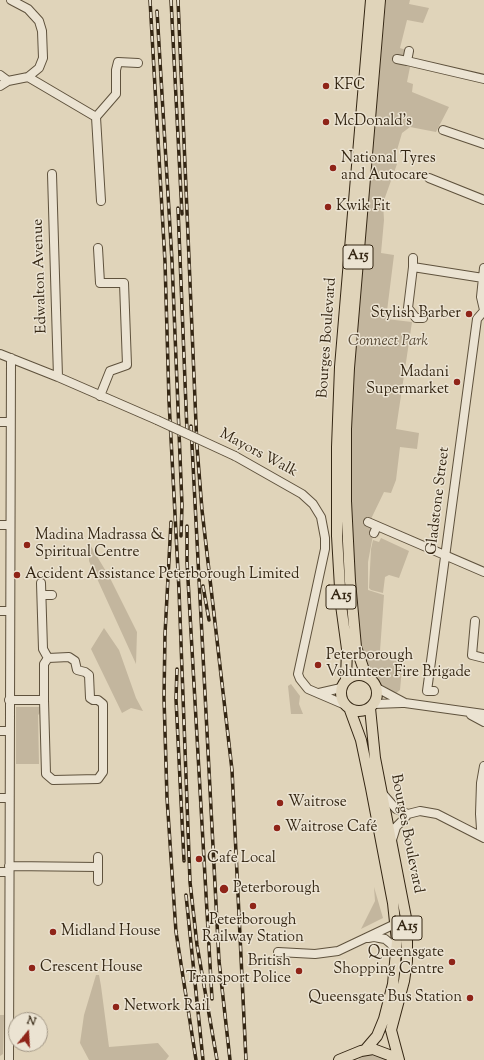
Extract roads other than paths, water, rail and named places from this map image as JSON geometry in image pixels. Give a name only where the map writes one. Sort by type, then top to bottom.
[{"type":"main road","name":"Bourges Boulevard","points":[[346,679],[347,649],[341,605],[337,536],[337,448],[341,360],[371,0]]},
{"type":"main road","name":"Bourges Boulevard","points":[[366,676],[356,647],[350,580],[346,501],[346,429],[349,368],[380,0]]},
{"type":"main road","points":[[346,679],[356,675],[366,676]]},
{"type":"main road","name":"A15","points":[[366,676],[371,679],[376,688],[377,694],[372,706]]},
{"type":"main road","name":"A15","points":[[346,679],[341,688],[340,694],[347,707]]},
{"type":"main road","name":"Bourges Boulevard","points":[[372,706],[376,758],[404,908],[407,937],[404,981],[390,1030],[399,1060]]},
{"type":"main road","points":[[347,707],[361,712],[372,706]]},
{"type":"main road","name":"Bourges Boulevard","points":[[347,707],[361,740],[392,897],[397,940],[393,984],[384,1019],[377,1036],[358,1055]]},
{"type":"main road","points":[[339,1060],[380,1051],[395,1060]]},
{"type":"street","points":[[0,86],[8,81],[28,77],[39,68],[43,58],[42,31],[39,21],[28,9],[11,0]]},
{"type":"street","points":[[407,61],[409,51]]},
{"type":"street","points":[[397,59],[484,79]]},
{"type":"street","points":[[101,201],[96,117],[116,94],[116,70],[118,62],[138,62]]},
{"type":"street","points":[[0,75],[8,81]]},
{"type":"street","points":[[28,77],[96,117]]},
{"type":"street","points":[[443,130],[484,144]]},
{"type":"street","name":"Edwalton Avenue","points":[[52,174],[58,377]]},
{"type":"street","points":[[429,178],[484,200]]},
{"type":"street","points":[[98,248],[100,284],[124,283],[127,365],[110,371],[100,396]]},
{"type":"street","points":[[423,318],[416,318],[408,308],[413,263],[483,278]]},
{"type":"street","name":"Gladstone Street","points":[[434,691],[427,690],[477,319],[484,310],[481,297],[484,268]]},
{"type":"street","name":"Mayors Walk","points":[[0,354],[58,377],[235,456],[302,494],[313,504],[321,517],[325,538],[325,550],[298,674],[304,686],[347,707]]},
{"type":"street","points":[[8,1060],[4,1012],[9,869],[9,422],[11,358]]},
{"type":"street","points":[[0,422],[9,422]]},
{"type":"street","points":[[368,522],[375,530],[446,556],[484,572]]},
{"type":"street","points":[[0,525],[10,525]]},
{"type":"street","points":[[41,583],[43,650],[48,658]]},
{"type":"street","points":[[42,595],[52,595]]},
{"type":"street","points":[[0,611],[10,611]]},
{"type":"street","points":[[475,621],[472,655],[484,658]]},
{"type":"street","points":[[68,657],[75,661],[77,670],[85,672],[89,675],[90,698],[93,700],[98,700],[103,704],[103,772],[98,779],[53,780],[46,774],[44,664],[48,658],[68,657]]},
{"type":"street","points":[[316,693],[341,688]]},
{"type":"street","points":[[376,688],[405,702],[484,714]]},
{"type":"street","points":[[9,700],[44,700]]},
{"type":"street","points":[[372,706],[405,702]]},
{"type":"street","points":[[459,711],[477,717],[484,722]]},
{"type":"street","points":[[0,731],[10,731]]},
{"type":"street","points":[[484,766],[481,782],[480,814],[481,829],[484,838]]},
{"type":"street","points":[[383,794],[396,809],[408,814],[428,812],[455,822],[467,830],[484,838]]},
{"type":"street","points":[[0,798],[9,798]]},
{"type":"street","points":[[392,840],[396,828],[408,814]]},
{"type":"street","points":[[467,830],[476,821],[480,814]]},
{"type":"street","points":[[98,857],[98,881]]},
{"type":"street","points":[[0,872],[9,869],[98,867]]},
{"type":"street","points":[[278,952],[315,954],[338,950],[395,924],[404,931],[407,937]]},
{"type":"street","points":[[367,938],[374,937],[385,939],[391,944],[396,952]]},
{"type":"railway","points":[[150,0],[165,262],[169,401],[179,590],[190,882],[197,945],[217,1060]]},
{"type":"railway","points":[[171,0],[182,214]]},
{"type":"railway","points":[[178,0],[197,447],[202,510],[232,770],[246,1060]]},
{"type":"railway","points":[[157,11],[172,261],[182,505],[181,536]]},
{"type":"railway","points":[[178,208],[187,431]]},
{"type":"railway","points":[[191,426],[219,961],[230,1060]]},
{"type":"railway","points":[[171,522],[165,634],[164,698],[167,798],[176,932],[196,1060]]},
{"type":"railway","points":[[187,526],[187,562],[212,999]]},
{"type":"railway","points":[[203,586],[209,620]]},
{"type":"railway","points":[[177,669],[176,699],[184,861]]},
{"type":"railway","points":[[186,895],[203,1060]]},
{"type":"place","name":"KFC","points":[[326,86]]},
{"type":"place","name":"McDonald's","points":[[326,122]]},
{"type":"place","name":"National Tyres and Autocare","points":[[333,168]]},
{"type":"place","name":"Kwik Fit","points":[[328,207]]},
{"type":"place","name":"Stylish Barber","points":[[469,314]]},
{"type":"place","name":"Madani Supermarket","points":[[457,382]]},
{"type":"place","name":"Madina Madrassa & Spiritual Centre","points":[[27,545]]},
{"type":"place","name":"Accident Assistance Peterborough Limited","points":[[17,575]]},
{"type":"place","name":"Peterborough Volunteer Fire Brigade","points":[[318,665]]},
{"type":"place","name":"Waitrose","points":[[280,803]]},
{"type":"place","name":"Waitrose Café","points":[[277,828]]},
{"type":"place","name":"Cafe Local","points":[[199,859]]},
{"type":"place","name":"Peterborough","points":[[224,889]]},
{"type":"place","name":"Peterborough Railway Station","points":[[253,906]]},
{"type":"place","name":"Midland House","points":[[53,932]]},
{"type":"place","name":"Queensgate Shopping Centre","points":[[452,962]]},
{"type":"place","name":"Crescent House","points":[[32,968]]},
{"type":"place","name":"British Transport Police","points":[[299,971]]},
{"type":"place","name":"Queensgate Bus Station","points":[[470,998]]},
{"type":"place","name":"Network Rail","points":[[116,1007]]},
{"type":"park label","name":"Connect Park","points":[[388,342]]}]
